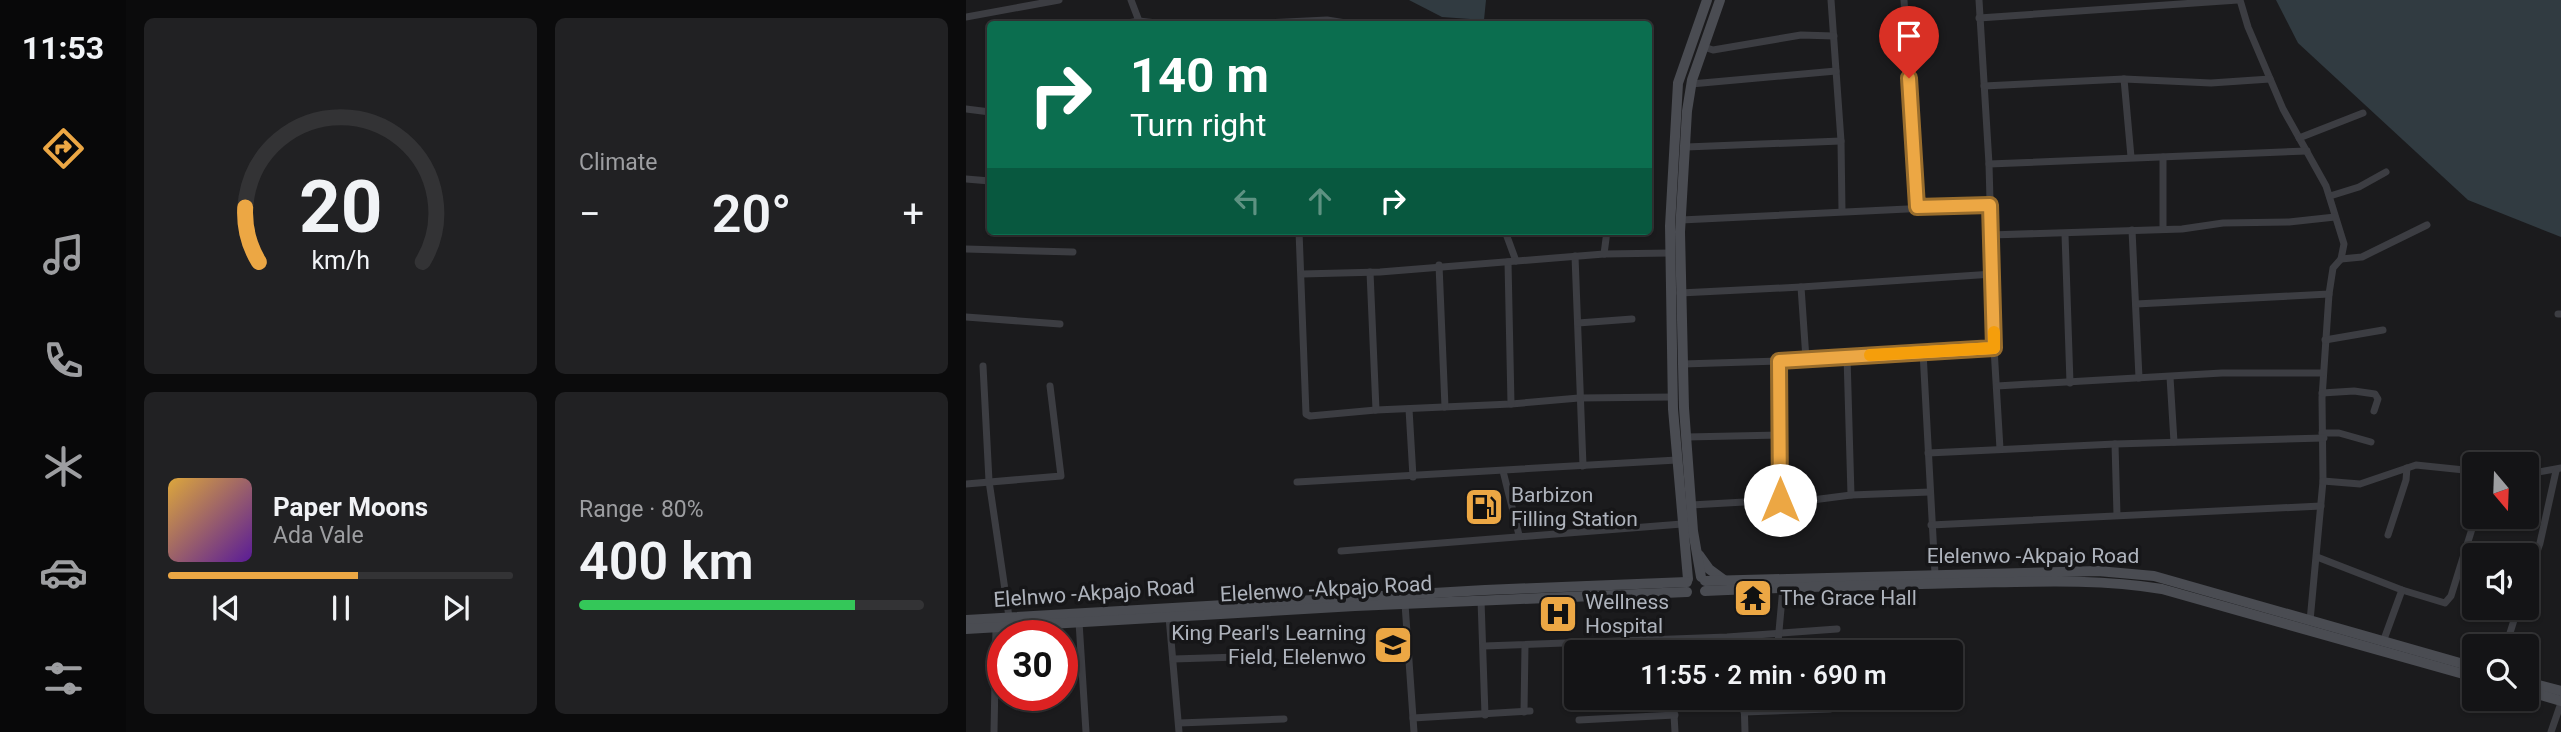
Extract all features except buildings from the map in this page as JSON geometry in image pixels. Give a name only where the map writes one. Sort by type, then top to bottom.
[{"type":"main road","points":[[1707,0],[1678,83],[1674,121],[1670,253],[1677,460],[1687,584],[1696,596],[1704,583],[1691,505],[1686,437],[1680,293],[1681,220],[1691,84],[1720,0]]},
{"type":"main road","points":[[1697,552],[1709,569],[1724,580]]},
{"type":"main road","points":[[1666,582],[1679,572],[1685,559]]},
{"type":"main road","name":"Elelenwo -Akpajo Road","points":[[1704,583],[1724,580],[1935,574],[2131,572],[2154,576],[2462,664]]},
{"type":"main road","points":[[1687,584],[1695,576],[1704,583]]},
{"type":"main road","name":"Elelenwo -Akpajo Road","points":[[1704,583],[1783,587],[2044,581],[2121,583],[2162,589],[2462,674]]},
{"type":"main road","name":"Elelnwo -Akpajo Road","points":[[966,620],[1444,592],[1666,582],[1687,584]]},
{"type":"main road","name":"Elelenwo -Akpajo Road","points":[[1079,622],[1481,600],[1687,584]]},
{"type":"main road","name":"Elelenwo -Akpajo Road","points":[[966,629],[987,628]]},
{"type":"main road","points":[[2539,685],[2561,691]]},
{"type":"main road","points":[[2539,695],[2561,702]]},
{"type":"street","points":[[966,17],[1059,0]]},
{"type":"street","points":[[1131,0],[1139,21]]},
{"type":"street","points":[[1831,0],[1841,141],[1842,211]]},
{"type":"street","points":[[1904,0],[1917,207]]},
{"type":"street","points":[[1979,0],[1989,164],[1994,348],[2000,449]]},
{"type":"street","points":[[1979,18],[2124,4],[2239,0],[2270,79],[2330,196],[2343,235],[2344,252],[2333,268],[2325,340],[2322,393],[2323,481],[2310,621]]},
{"type":"street","points":[[1306,21],[1334,21]]},
{"type":"street","points":[[1704,47],[1713,50],[1801,35],[1834,36]]},
{"type":"street","points":[[1691,84],[1836,71]]},
{"type":"street","points":[[1984,86],[2124,79],[2221,83],[2270,79]]},
{"type":"street","points":[[2124,79],[2131,157]]},
{"type":"street","points":[[966,109],[987,112]]},
{"type":"street","points":[[2299,138],[2363,113]]},
{"type":"street","points":[[1686,147],[1841,141]]},
{"type":"street","points":[[1989,164],[2307,151]]},
{"type":"street","points":[[2163,158],[2163,229]]},
{"type":"street","points":[[2330,196],[2359,187],[2386,172]]},
{"type":"street","points":[[966,179],[987,181]]},
{"type":"street","points":[[1681,220],[1990,205]]},
{"type":"street","points":[[1990,235],[2182,229],[2223,223],[2289,222],[2336,216]]},
{"type":"street","points":[[2341,259],[2362,257],[2427,225]]},
{"type":"street","points":[[2132,230],[2139,378]]},
{"type":"street","points":[[2065,234],[2070,383]]},
{"type":"street","points":[[1299,235],[1306,414],[1310,416],[1580,398],[1673,397]]},
{"type":"street","points":[[1506,235],[1512,261],[1511,404]]},
{"type":"street","points":[[1604,254],[1606,235]]},
{"type":"street","points":[[966,249],[1073,252]]},
{"type":"street","points":[[1302,275],[1604,254],[1670,253]]},
{"type":"street","points":[[1575,256],[1583,466]]},
{"type":"street","points":[[1439,265],[1445,407]]},
{"type":"street","points":[[1370,272],[1376,410]]},
{"type":"street","points":[[1680,293],[1993,274]]},
{"type":"street","points":[[1801,287],[1806,359]]},
{"type":"street","points":[[2136,304],[2329,294]]},
{"type":"street","points":[[966,317],[1060,324]]},
{"type":"street","points":[[1578,323],[1632,319]]},
{"type":"street","points":[[2325,340],[2383,330]]},
{"type":"street","points":[[1682,364],[1994,348]]},
{"type":"street","points":[[1923,352],[1935,574]]},
{"type":"street","points":[[1847,356],[1851,495]]},
{"type":"street","points":[[1779,361],[1780,500]]},
{"type":"street","points":[[983,366],[989,481],[1009,617]]},
{"type":"street","points":[[1997,386],[2222,373],[2323,373]]},
{"type":"street","points":[[2170,377],[2174,442]]},
{"type":"street","points":[[966,484],[1060,476],[1050,386]]},
{"type":"street","points":[[2322,393],[2354,391],[2375,394],[2378,399],[2374,411]]},
{"type":"street","points":[[1409,409],[1413,477]]},
{"type":"street","points":[[1928,453],[2339,433],[2371,442]]},
{"type":"street","points":[[1686,437],[1780,435]]},
{"type":"street","points":[[2115,444],[2117,515]]},
{"type":"street","points":[[1297,482],[1677,460]]},
{"type":"street","points":[[2323,481],[2360,484],[2416,465],[2462,470]]},
{"type":"street","points":[[2388,534],[2406,480],[2407,468]]},
{"type":"street","points":[[2539,472],[2559,470],[2539,546]]},
{"type":"street","points":[[1503,471],[1519,536]]},
{"type":"street","points":[[1691,505],[1780,500],[1797,502],[1851,495],[1930,492]]},
{"type":"street","points":[[1931,524],[2321,506]]},
{"type":"street","points":[[1341,551],[1682,524]]},
{"type":"street","points":[[2316,557],[2402,590],[2445,603],[2449,599],[2472,529]]},
{"type":"street","points":[[1778,640],[1783,587]]},
{"type":"street","points":[[2383,642],[2402,590]]},
{"type":"street","points":[[1481,600],[1485,715]]},
{"type":"street","points":[[1405,604],[1414,732]]},
{"type":"street","points":[[1169,617],[1179,732]]},
{"type":"street","points":[[1079,622],[1086,732]]},
{"type":"street","points":[[1650,640],[1837,629]]},
{"type":"street","points":[[1484,646],[1564,643]]},
{"type":"street","points":[[1413,718],[1527,711],[1525,645]]},
{"type":"street","points":[[1172,659],[1239,657]]},
{"type":"street","points":[[2551,732],[2561,702]]},
{"type":"street","points":[[1674,710],[1675,732]]},
{"type":"street","points":[[1745,732],[1744,712],[1801,710]]},
{"type":"street","points":[[994,711],[994,732]]},
{"type":"street","points":[[1580,720],[1675,715]]},
{"type":"street","points":[[1178,723],[1284,719]]},
{"type":"shaded area","points":[[1409,0],[1486,0],[1484,20],[1442,17]]},
{"type":"shaded area","points":[[2276,0],[2561,0],[2561,237],[2468,200],[2298,43]]},
{"type":"slow traffic","points":[[1870,355],[1994,348],[1994,332]]},
{"type":"place","name":"Barbizon Filling Station","points":[[1484,507]]},
{"type":"place","name":"The Grace Hall","points":[[1753,598]]},
{"type":"place","name":"Wellness Hospital","points":[[1558,614]]},
{"type":"place","name":"King Pearl's Learning Field, Elelenwo","points":[[1393,645]]},
{"type":"route","points":[[1780,500],[1779,361],[1994,348],[1990,205],[1917,207],[1909,78]]}]
